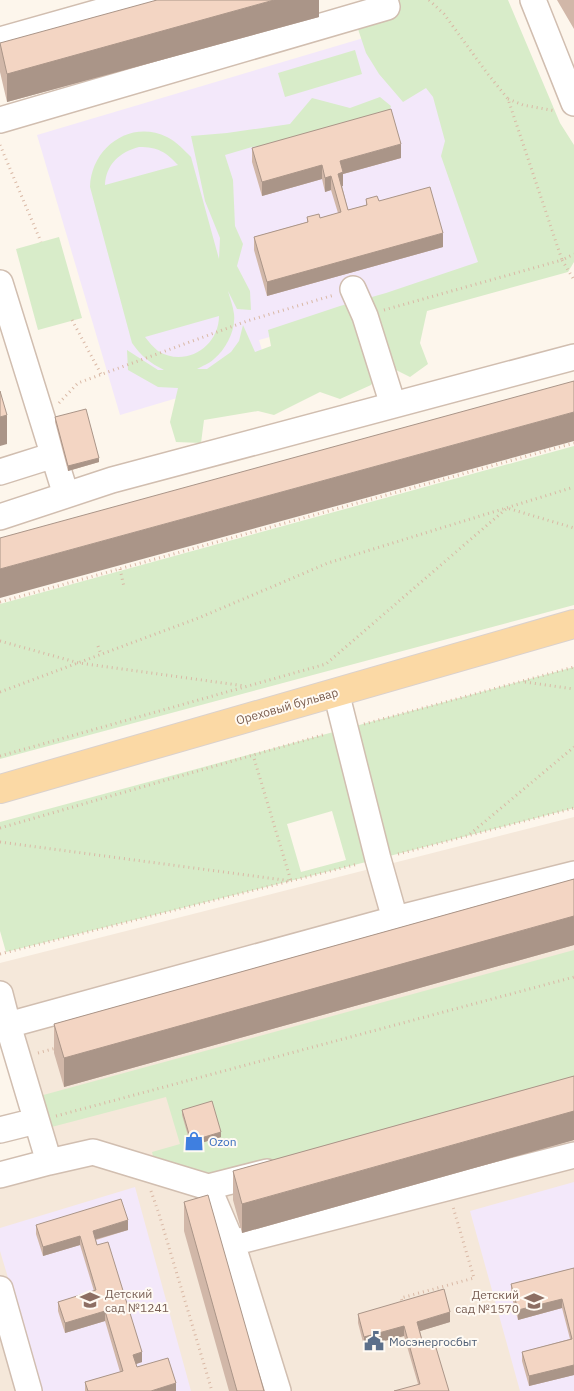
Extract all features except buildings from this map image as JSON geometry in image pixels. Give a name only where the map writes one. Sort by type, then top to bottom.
[{"type":"main road","name":"Ореховый бульвар","points":[[0,789],[574,624]]},
{"type":"lane","points":[[0,40],[107,5],[142,0]]},
{"type":"lane","points":[[0,120],[387,7],[385,0]]},
{"type":"lane","points":[[533,0],[566,107]]},
{"type":"lane","points":[[0,284],[66,495]]},
{"type":"lane","points":[[353,288],[393,405]]},
{"type":"lane","points":[[0,517],[112,480],[244,442],[393,405],[438,389],[574,357]]},
{"type":"lane","points":[[0,472],[54,455]]},
{"type":"lane","points":[[336,692],[395,919]]},
{"type":"lane","points":[[8,1025],[395,919],[574,874]]},
{"type":"lane","points":[[0,994],[49,1162]]},
{"type":"lane","points":[[0,1130],[36,1121]]},
{"type":"lane","points":[[0,1175],[93,1152],[208,1188],[285,1167]]},
{"type":"lane","points":[[232,1243],[574,1155]]},
{"type":"lane","points":[[208,1188],[232,1243],[278,1391]]},
{"type":"lane","points":[[0,1289],[29,1391]]},
{"type":"path","points":[[429,0],[444,14],[508,99],[562,260],[574,280]]},
{"type":"path","points":[[508,99],[523,105],[566,107]]},
{"type":"path","points":[[0,145],[41,242]]},
{"type":"path","points":[[364,316],[562,260],[574,254]]},
{"type":"path","points":[[43,420],[78,383],[247,321],[353,288]]},
{"type":"path","points":[[72,320],[102,374]]},
{"type":"path","points":[[0,602],[574,443]]},
{"type":"path","points":[[0,692],[201,617],[328,563],[574,487]]},
{"type":"path","points":[[507,508],[574,528]]},
{"type":"path","points":[[0,756],[326,664],[507,508]]},
{"type":"path","points":[[120,569],[124,587]]},
{"type":"path","points":[[0,641],[79,663],[248,686]]},
{"type":"path","points":[[98,646],[101,654]]},
{"type":"path","points":[[0,828],[345,729],[574,667]]},
{"type":"path","points":[[522,681],[574,689]]},
{"type":"path","points":[[468,836],[574,747]]},
{"type":"path","points":[[253,755],[291,881]]},
{"type":"path","points":[[0,954],[574,808]]},
{"type":"path","points":[[0,842],[291,881]]},
{"type":"path","points":[[36,1121],[574,977]]},
{"type":"path","points":[[18,1059],[56,1048]]},
{"type":"path","points":[[142,1167],[159,1214],[212,1391]]},
{"type":"path","points":[[404,1310],[401,1298],[474,1278],[448,1188]]},
{"type":"shaded area","points":[[441,15],[553,258],[259,340],[268,371],[120,415],[37,135]]},
{"type":"shaded area","points":[[574,817],[574,1391],[0,1391],[0,1165],[40,1155],[0,1018],[0,963]]},
{"type":"shaded area","name":"Детский сад №1570","points":[[574,1182],[574,1391],[520,1391],[470,1211]]},
{"type":"shaded area","name":"Детский сад №1241","points":[[135,1187],[191,1391],[42,1391],[0,1251],[0,1228]]},
{"type":"green space","points":[[393,0],[508,0],[560,123],[574,145],[574,262],[568,272],[427,311],[420,343],[428,364],[410,377],[394,369],[383,369],[371,385],[340,399],[320,392],[274,415],[258,411],[204,420],[201,443],[176,442],[170,422],[178,388],[158,387],[128,370],[127,350],[158,370],[164,370],[146,359],[132,343],[90,187],[92,173],[97,160],[105,149],[115,141],[127,135],[153,132],[171,139],[191,157],[219,259],[220,238],[205,201],[191,136],[290,124],[312,98],[350,108],[380,97],[391,106],[389,112],[291,142],[252,147],[225,155],[233,180],[235,226],[243,244],[237,266],[250,291],[251,310],[237,309],[228,291],[234,314],[232,333],[218,355],[197,369],[207,369],[231,352],[239,341],[243,325],[255,352],[271,346],[268,330],[478,262],[441,156],[445,141],[433,97],[426,88],[403,102],[379,74],[366,53],[356,23]],"holes":[[[139,147],[161,151],[178,165],[105,185],[108,171],[115,160],[126,152]],[[219,316],[213,337],[199,352],[189,356],[168,356],[158,351],[145,337]]]},
{"type":"green space","points":[[355,50],[362,74],[285,97],[278,73]]},
{"type":"green space","points":[[59,237],[82,318],[38,330],[16,249]]},
{"type":"green space","points":[[574,446],[574,605],[0,759],[0,604]]},
{"type":"green space","points":[[574,667],[574,808],[6,952],[0,931],[0,822]],"holes":[[[332,811],[346,860],[301,872],[287,824]]]},
{"type":"green space","points":[[574,950],[574,1085],[208,1182],[156,1167],[152,1152],[180,1144],[166,1097],[44,1129],[36,1097]]},
{"type":"place","name":"Ozon","points":[[194,1141]]},
{"type":"place","name":"Детский сад №1241","points":[[90,1300]]},
{"type":"place","name":"Детский сад №1570","points":[[534,1301]]},
{"type":"place","name":"Мосэнергосбыт","points":[[374,1341]]}]
